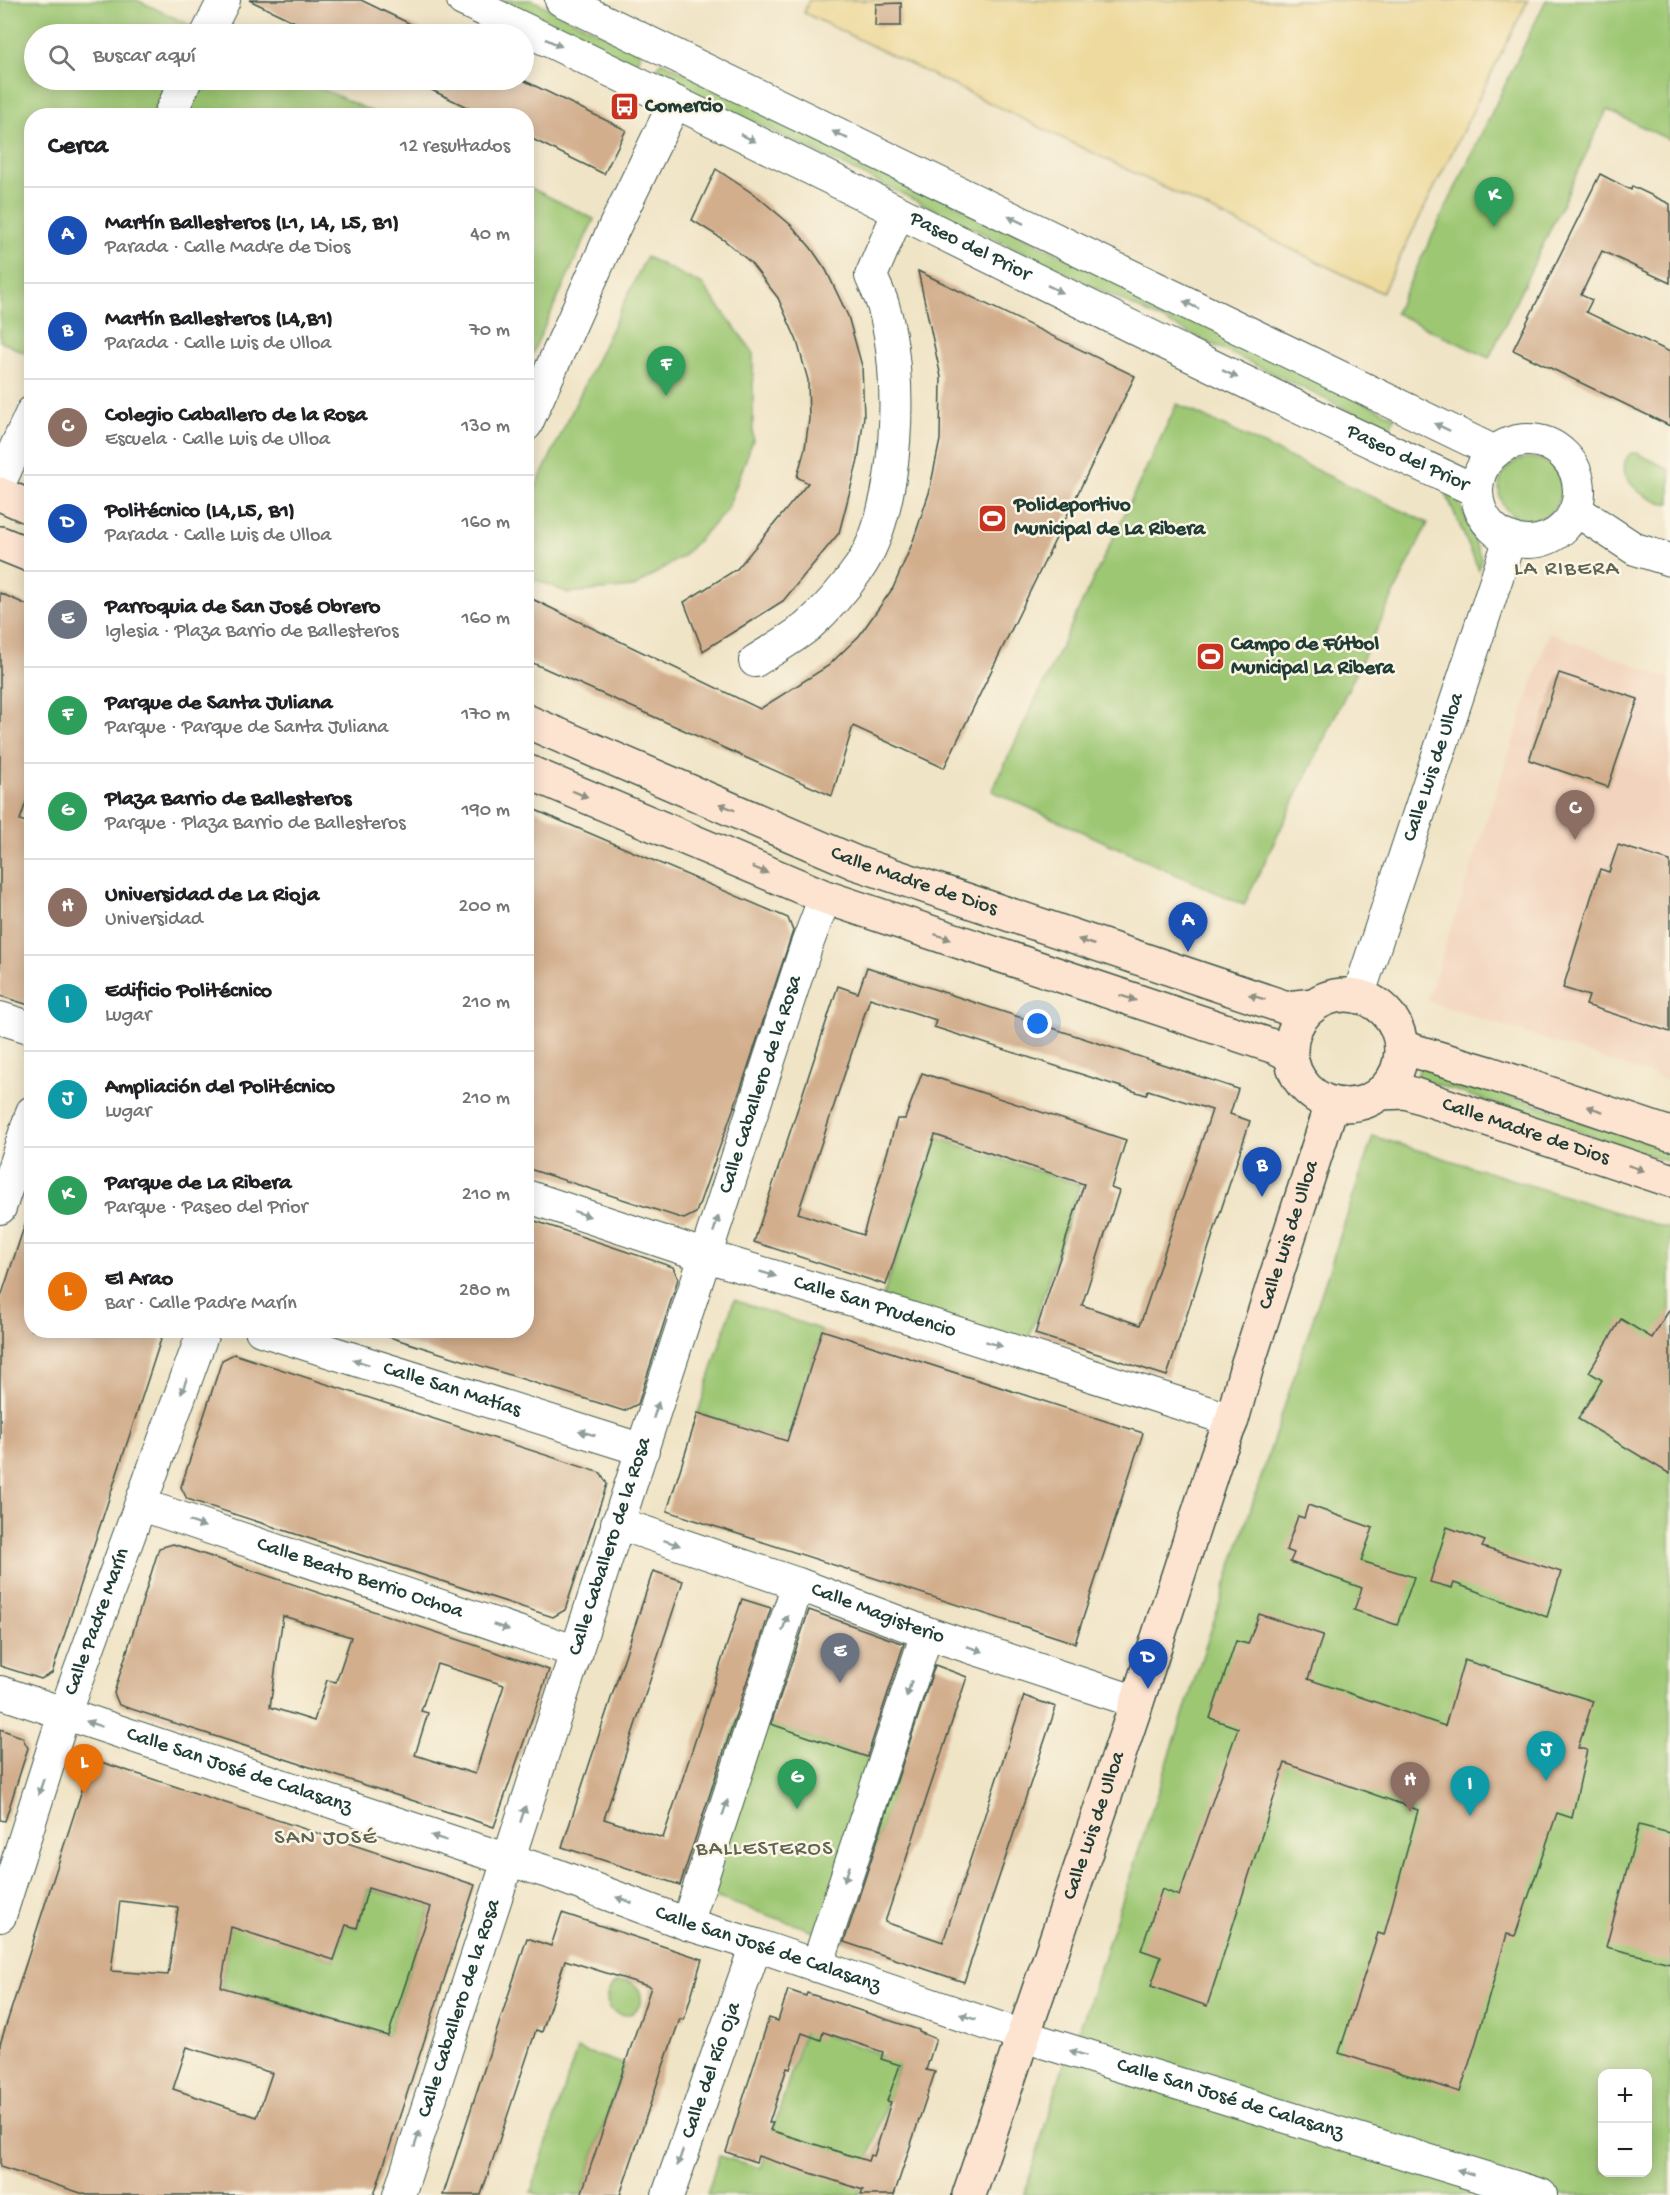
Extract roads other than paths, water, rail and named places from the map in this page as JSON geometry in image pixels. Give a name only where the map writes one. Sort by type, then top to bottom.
[{"type":"main road","points":[[0,494],[24,504]]},
{"type":"main road","points":[[0,543],[24,553]]},
{"type":"main road","name":"Calle Madre de Dios","points":[[534,724],[856,863],[1287,1008],[1314,1005]]},
{"type":"main road","name":"Calle Madre de Dios","points":[[534,774],[825,897],[1275,1047],[1291,1055]]},
{"type":"main road","points":[[1337,996],[1358,997],[1372,1002],[1387,1015],[1398,1033],[1401,1047],[1399,1064],[1392,1080],[1380,1093],[1357,1104],[1345,1106],[1332,1104],[1312,1094],[1297,1077],[1291,1055],[1292,1036],[1300,1019],[1314,1005],[1337,996]]},
{"type":"main road","name":"Calle Madre de Dios","points":[[1401,1047],[1489,1073],[1670,1134]]},
{"type":"main road","name":"Calle Madre de Dios","points":[[1380,1093],[1406,1092],[1670,1180]]},
{"type":"main road","name":"Calle Luis de Ulloa","points":[[969,2195],[1137,1702],[1217,1456],[1232,1420],[1247,1366],[1332,1104]]},
{"type":"main road","name":"Calle Luis de Ulloa","points":[[1217,1456],[1222,1417],[1247,1366]]},
{"type":"street","points":[[212,24],[224,0]]},
{"type":"street","name":"Paseo del Prior","points":[[463,0],[514,24]]},
{"type":"street","name":"Paseo del Prior","points":[[561,0],[1495,452]]},
{"type":"street","name":"Paseo del Prior","points":[[534,34],[641,84],[898,213],[1477,491]]},
{"type":"street","points":[[173,108],[181,90]]},
{"type":"street","points":[[534,408],[613,230],[675,102]]},
{"type":"street","points":[[754,661],[807,627],[837,596],[861,566],[880,529],[897,430],[892,350],[884,306],[871,276],[898,213]]},
{"type":"street","points":[[0,482],[24,430]]},
{"type":"street","points":[[1525,440],[1542,441],[1558,449],[1570,461],[1577,476],[1580,493],[1576,510],[1568,523],[1556,534],[1541,540],[1525,541],[1510,538],[1486,519],[1477,491],[1479,477],[1485,464],[1495,452],[1508,444],[1525,440]]},
{"type":"street","points":[[1576,510],[1635,549],[1670,560]]},
{"type":"street","name":"Calle Luis de Ulloa","points":[[1358,997],[1510,538]]},
{"type":"street","name":"Calle Caballero de la Rosa","points":[[399,2195],[806,947],[825,897]]},
{"type":"street","points":[[0,1018],[24,1026]]},
{"type":"street","points":[[0,1208],[24,1136]]},
{"type":"street","name":"Calle San Prudencio","points":[[534,1199],[706,1256],[879,1308],[1222,1417]]},
{"type":"street","name":"Calle Padre Marín","points":[[0,1916],[64,1714],[201,1338]]},
{"type":"street","name":"Calle San Matías","points":[[286,1338],[643,1450]]},
{"type":"street","name":"Calle Beato Berrio Ochoa","points":[[141,1505],[577,1652]]},
{"type":"street","name":"Calle Magisterio","points":[[617,1523],[798,1584],[927,1634],[1137,1702]]},
{"type":"street","points":[[687,1923],[798,1584]]},
{"type":"street","points":[[817,1966],[927,1634]]},
{"type":"street","name":"Calle San José de Calasanz","points":[[0,1692],[554,1874],[687,1923],[1023,2036],[1541,2195]]},
{"type":"street","name":"Calle del Río Oja","points":[[668,2195],[756,1945]]},
{"type":"place","name":"Comercio","points":[[624,107]]},
{"type":"place","name":"Parque de La Ribera","points":[[1494,227]]},
{"type":"place","name":"Parque de Santa Juliana","points":[[666,396]]},
{"type":"place","name":"Polideportivo Municipal de La Ribera","points":[[993,518]]},
{"type":"place","name":"Campo de Fútbol Municipal La Ribera","points":[[1210,657]]},
{"type":"place","name":"Colegio Caballero de la Rosa","points":[[1575,840]]},
{"type":"place","name":"Martín Ballesteros (L1, L4, L5, B1)","points":[[1188,952]]},
{"type":"place","name":"Martín Ballesteros (L4,B1)","points":[[1262,1197]]},
{"type":"place","name":"Parroquia de San José Obrero","points":[[840,1683]]},
{"type":"place","name":"Politécnico (L4,L5, B1)","points":[[1148,1689]]},
{"type":"place","name":"Ampliación del Politécnico","points":[[1546,1781]]},
{"type":"place","name":"El Arao","points":[[84,1794]]},
{"type":"place","name":"Plaza Barrio de Ballesteros","points":[[797,1809]]},
{"type":"place","name":"Universidad de La Rioja","points":[[1410,1812]]},
{"type":"place","name":"Edificio Politécnico","points":[[1470,1816]]},
{"type":"district","name":"LA RIBERA","points":[[1567,570]]},
{"type":"district","name":"SAN JOSÉ","points":[[326,1839]]},
{"type":"district","name":"BALLESTEROS","points":[[765,1850]]}]
